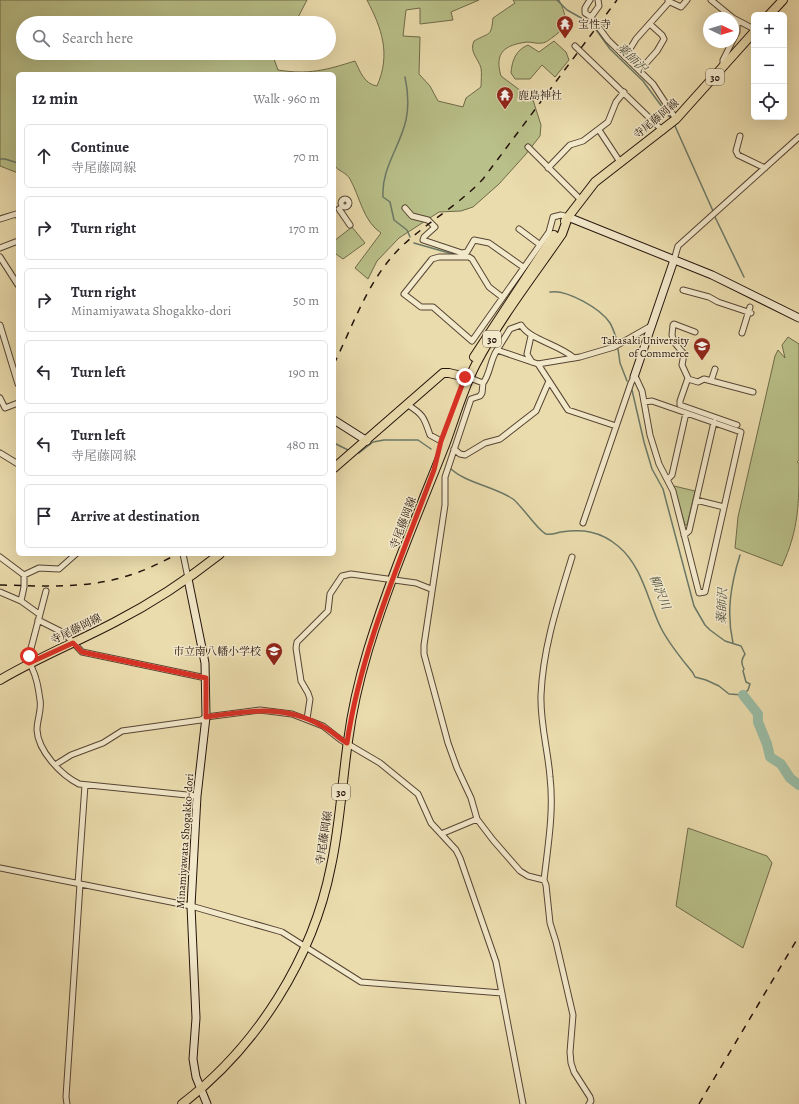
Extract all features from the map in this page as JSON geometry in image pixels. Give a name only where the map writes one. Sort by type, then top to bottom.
[{"type":"main road","points":[[772,12],[783,0]]},
{"type":"main road","name":"寺尾藤岡線","points":[[434,470],[441,441],[468,378],[485,349],[562,234],[568,217],[580,199],[595,182],[676,119],[751,34]]},
{"type":"main road","points":[[336,466],[443,374],[468,378]]},
{"type":"main road","name":"寺尾藤岡線","points":[[182,1104],[201,1089],[231,1059],[255,1031],[291,976],[305,946],[324,896],[331,865],[347,743],[359,684],[368,650],[468,378]]},
{"type":"main road","name":"寺尾藤岡線","points":[[0,680],[29,663],[116,622],[188,579],[217,556]]},
{"type":"street","points":[[590,0],[584,10],[586,15],[592,17],[608,40],[653,84],[676,119]]},
{"type":"street","points":[[592,17],[599,6],[598,0]]},
{"type":"street","points":[[625,57],[636,39],[651,25],[668,1],[681,7],[687,0]]},
{"type":"street","points":[[711,0],[726,12]]},
{"type":"street","points":[[739,22],[751,28]]},
{"type":"street","points":[[640,70],[657,51],[664,39],[662,35],[651,25]]},
{"type":"street","points":[[574,46],[663,130]]},
{"type":"street","points":[[723,67],[723,60],[729,48]]},
{"type":"street","points":[[548,168],[570,144],[584,141],[611,119],[616,102],[624,92]]},
{"type":"street","points":[[599,130],[620,162]]},
{"type":"street","points":[[740,136],[736,151],[738,155],[766,168]]},
{"type":"street","points":[[583,523],[678,246],[799,137]]},
{"type":"street","points":[[528,147],[580,199]]},
{"type":"street","points":[[336,211],[341,208],[350,225]]},
{"type":"street","points":[[405,208],[412,216],[428,220],[434,226],[423,240],[472,259],[489,287],[502,298]]},
{"type":"street","points":[[0,219],[16,214]]},
{"type":"street","points":[[523,266],[489,243],[474,240],[467,252],[462,255],[432,259],[404,294],[421,307],[433,307],[472,341],[551,227],[553,217],[561,214],[712,275],[799,318]]},
{"type":"street","points":[[519,229],[539,244]]},
{"type":"street","points":[[0,248],[16,242]]},
{"type":"street","points":[[0,257],[16,282]]},
{"type":"street","points":[[683,290],[750,311],[742,333]]},
{"type":"street","points":[[0,324],[1,332],[16,378]]},
{"type":"street","points":[[695,332],[674,324],[673,325],[673,339],[684,354],[682,365],[688,375],[688,379],[680,400],[680,405],[737,425]]},
{"type":"street","points":[[544,880],[528,876],[520,871],[492,840],[478,819],[448,743],[435,689],[426,662],[424,645],[431,589],[445,505],[445,477],[471,400],[480,396],[482,393],[483,383],[492,358],[510,329],[521,325],[525,332],[531,336],[561,348],[574,358]]},
{"type":"street","points":[[497,350],[538,364],[574,358],[614,347],[651,326]]},
{"type":"street","points":[[531,336],[527,354],[532,362]]},
{"type":"street","points":[[538,364],[568,410],[616,426]]},
{"type":"street","points":[[711,381],[715,369]]},
{"type":"street","points":[[634,377],[639,382],[650,435],[659,464],[673,491],[699,593],[703,594],[742,432],[652,401],[644,402]]},
{"type":"street","points":[[468,378],[483,383]]},
{"type":"street","points":[[688,379],[698,382],[704,378],[753,392]]},
{"type":"street","points":[[454,449],[460,454],[465,454],[485,443],[500,439],[536,411],[549,381]]},
{"type":"street","points":[[0,398],[5,408],[16,404]]},
{"type":"street","points":[[408,405],[425,418],[430,435],[441,441]]},
{"type":"street","points":[[668,479],[672,475],[686,413]]},
{"type":"street","points":[[336,421],[367,441]]},
{"type":"street","points":[[684,535],[689,530],[714,422]]},
{"type":"street","points":[[0,453],[16,463]]},
{"type":"street","points":[[696,500],[724,507]]},
{"type":"street","points":[[24,575],[39,568],[59,569],[74,556]]},
{"type":"street","points":[[183,556],[188,579]]},
{"type":"street","points":[[0,557],[24,575]]},
{"type":"street","points":[[572,557],[549,631],[542,682],[543,724],[550,777],[551,815],[544,880],[546,885],[552,932],[556,942],[573,1015],[570,1052],[571,1063],[574,1072],[590,1097],[591,1101],[589,1104]]},
{"type":"street","points":[[307,719],[310,699],[301,681],[296,648],[297,642],[328,611],[330,594],[342,576],[351,574],[416,582],[431,589]]},
{"type":"street","points":[[21,601],[24,587],[24,575]]},
{"type":"street","name":"Minamiyawata Shogakko-dori","points":[[188,579],[205,663],[206,678],[206,717],[197,796],[191,906],[196,1018],[193,1059],[195,1073],[207,1104]]},
{"type":"street","points":[[46,591],[29,656],[29,663],[38,683],[41,704],[38,735],[42,746],[55,765],[71,780],[84,785],[197,796]]},
{"type":"street","points":[[0,592],[21,601],[39,617],[64,633],[82,652],[206,678]]},
{"type":"street","points":[[55,765],[71,755],[103,743],[122,731],[201,720],[206,717],[260,710],[292,714],[323,726],[380,763],[418,794],[431,823],[456,850],[460,858],[487,933],[502,993],[523,1104]]},
{"type":"street","points":[[67,1104],[66,1097],[84,785]]},
{"type":"street","points":[[441,834],[478,819]]},
{"type":"street","points":[[0,868],[191,906],[282,932],[361,982],[502,993]]},
{"type":"green space","points":[[0,0],[307,0],[299,16],[16,16],[16,60],[274,60],[278,70],[299,72],[16,72],[16,172],[0,166]]},
{"type":"green space","points":[[367,0],[479,0],[451,12],[453,20],[420,24],[420,8],[406,10],[403,36],[420,37],[419,74],[430,86],[438,101],[463,107],[466,98],[481,87],[481,68],[473,52],[473,45],[474,41],[489,33],[493,18],[515,3],[513,0],[559,0],[565,16],[562,29],[546,42],[519,43],[507,48],[500,55],[499,61],[501,76],[533,100],[541,125],[540,136],[499,184],[473,207],[461,211],[439,212],[399,238],[377,261],[368,279],[355,268],[381,233],[370,222],[362,208],[349,177],[336,167],[336,72],[308,72],[335,67],[355,61],[366,80],[377,86],[383,63],[383,42],[377,21]]},
{"type":"green space","points":[[554,41],[566,52],[569,60],[555,77],[542,65],[530,79],[515,79],[511,73],[515,56],[520,50],[528,45],[539,52]]},
{"type":"green space","points":[[352,227],[365,243],[343,259],[336,254],[336,239]]},
{"type":"green space","points":[[788,337],[799,344],[799,460],[797,462],[799,463],[799,491],[795,528],[788,553],[782,566],[735,548],[738,517],[775,356],[778,350],[785,358],[782,345]]},
{"type":"green space","points":[[674,486],[695,491],[687,525],[685,525]]},
{"type":"green space","points":[[688,828],[767,856],[772,863],[743,948],[676,906]]},
{"type":"waterway","name":"薬師沢","points":[[557,0],[567,10],[592,24],[610,49],[643,81],[671,119]]},
{"type":"waterway","points":[[405,77],[408,98],[406,120],[385,177],[383,197],[390,202],[394,220],[407,230],[410,237]]},
{"type":"waterway","name":"薬師沢","points":[[675,126],[713,211]]},
{"type":"waterway","name":"柳沢川","points":[[0,159],[16,162]]},
{"type":"waterway","name":"薬師沢","points":[[715,217],[744,277]]},
{"type":"waterway","points":[[414,243],[456,255]]},
{"type":"waterway","points":[[550,292],[565,294],[592,306],[610,323],[617,340]]},
{"type":"waterway","points":[[618,349],[620,363],[627,381]]},
{"type":"waterway","name":"柳沢川","points":[[450,468],[456,473],[472,481],[513,499],[546,534],[577,531],[591,532],[605,537],[618,546],[633,563],[663,632],[695,677],[719,686],[729,694],[743,695],[748,690],[750,684],[746,682],[743,671],[744,669],[742,662],[745,654],[741,646],[725,641],[710,630],[705,625],[694,606],[663,489],[652,469],[644,442],[632,390]]},
{"type":"waterway","name":"柳沢川","points":[[356,452],[359,453],[373,442],[384,440],[418,440],[431,449]]},
{"type":"waterway","name":"柳沢川","points":[[336,444],[348,450]]},
{"type":"waterway","name":"薬師沢","points":[[733,643],[730,620],[730,598],[740,555]]},
{"type":"waterway","name":"柳沢川","points":[[743,695],[758,714],[758,722],[767,744],[770,757],[781,764],[790,778],[799,785]]},
{"type":"railway","points":[[336,360],[362,304],[387,262],[408,241],[463,198],[483,179],[617,0]]},
{"type":"railway","points":[[0,585],[64,586],[96,583],[134,574],[174,556]]},
{"type":"railway","points":[[699,1104],[799,936]]},
{"type":"place","name":"宝性寺","points":[[565,39]]},
{"type":"place","name":"鹿島神社","points":[[505,110]]},
{"type":"place","name":"Takasaki University of Commerce","points":[[702,361]]},
{"type":"place","name":"市立南八幡小学校","points":[[274,666]]},
{"type":"route","points":[[29,656],[29,663],[73,643],[82,652],[206,678],[206,717],[250,710],[292,714],[323,726],[347,743],[359,684],[368,650],[434,470],[441,441],[465,377]]}]
